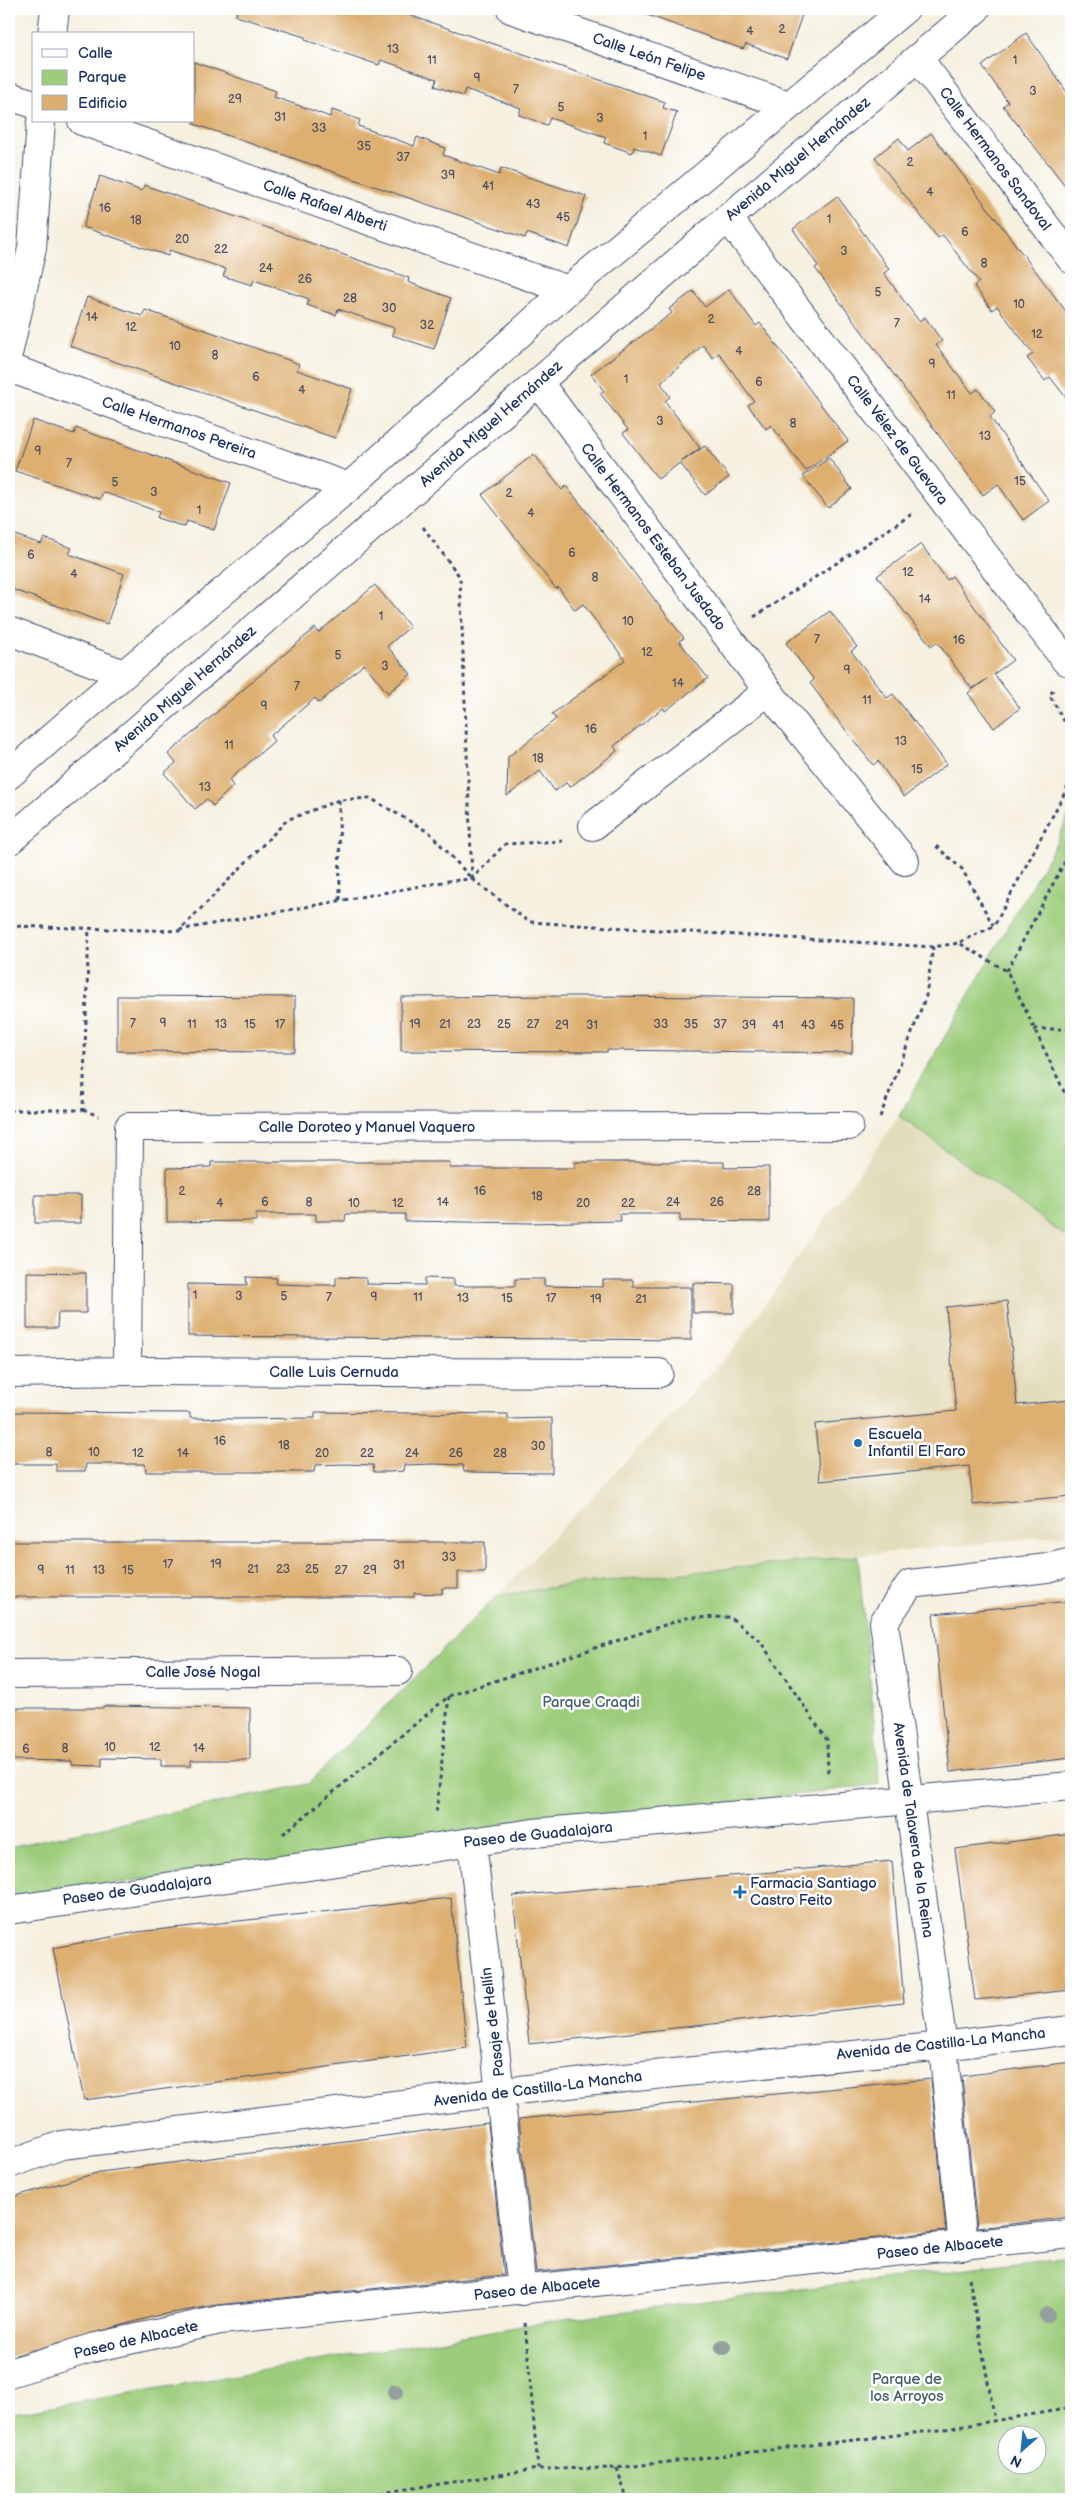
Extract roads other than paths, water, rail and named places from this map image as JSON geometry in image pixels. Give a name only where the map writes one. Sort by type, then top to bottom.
[{"type":"street","points":[[52,32],[55,9]]},
{"type":"street","name":"Calle León Felipe","points":[[510,9],[788,105]]},
{"type":"street","points":[[9,775],[124,674],[349,487],[568,290],[904,9]]},
{"type":"street","name":"Avenida Miguel Hernández","points":[[9,841],[728,218],[976,9]]},
{"type":"street","name":"Calle Hermanos Sandoval","points":[[918,58],[1071,259]]},
{"type":"street","points":[[9,96],[32,103]]},
{"type":"street","points":[[9,350],[32,248],[41,122]]},
{"type":"street","name":"Calle Rafael Alberti","points":[[85,122],[568,290]]},
{"type":"street","name":"Calle Vélez de Guevara","points":[[728,218],[1066,661]]},
{"type":"street","name":"Calle Hermanos Pereira","points":[[9,368],[349,487]]},
{"type":"street","name":"Calle Hermanos Esteban Jusdado","points":[[539,383],[768,691],[905,861]]},
{"type":"street","points":[[9,630],[124,674]]},
{"type":"street","points":[[594,826],[768,691]]},
{"type":"street","name":"Calle Doroteo y Manuel Vaquero","points":[[127,1370],[129,1128],[849,1126]]},
{"type":"street","name":"Calle Luis Cernuda","points":[[9,1373],[127,1370],[658,1373]]},
{"type":"street","name":"Avenida de Talavera de la Reina","points":[[963,2246],[943,2046],[884,1622],[910,1584],[1047,1568],[1071,1562]]},
{"type":"street","name":"Calle José Nogal","points":[[9,1674],[398,1671]]},
{"type":"street","name":"Paseo de Guadalajara","points":[[9,1910],[533,1833],[909,1802],[1071,1786]]},
{"type":"street","name":"Pasaje de Hellín","points":[[472,1842],[502,2093],[522,2291]]},
{"type":"street","name":"Avenida de Castilla-La Mancha","points":[[9,2164],[62,2145],[502,2093],[943,2046],[1071,2030]]},
{"type":"street","name":"Paseo de Albacete","points":[[9,2373],[92,2348],[220,2320],[522,2291],[1071,2234]]},
{"type":"place","name":"Escuela Infantil El Faro","points":[[858,1443]]},
{"type":"place","name":"Farmacia Santiago Castro Feito","points":[[740,1892]]},
{"type":"park label","name":"Parque Craqdi","points":[[591,1702]]},
{"type":"park label","name":"Parque de los Arroyos","points":[[907,2388]]}]
